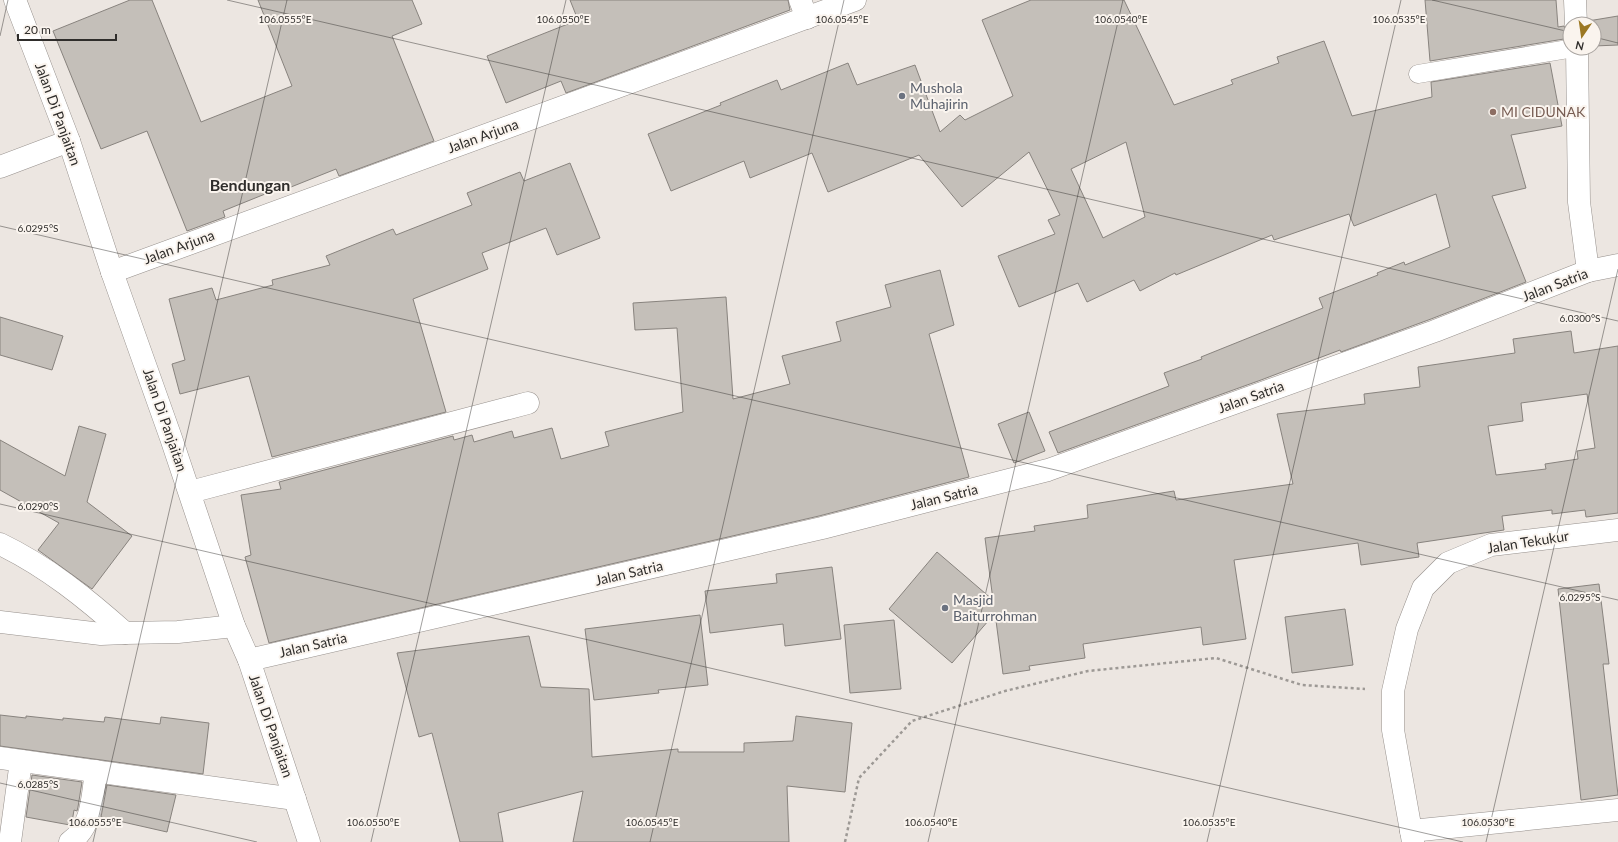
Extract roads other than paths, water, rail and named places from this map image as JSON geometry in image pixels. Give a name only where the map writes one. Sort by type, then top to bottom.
[{"type":"street","name":"Jalan Arjuna","points":[[112,272],[803,9],[855,0]]},
{"type":"street","points":[[1575,0],[1576,16]]},
{"type":"street","name":"Jalan Di Panjaitan","points":[[18,1],[69,141],[112,272],[190,492],[234,626],[249,660],[309,842]]},
{"type":"street","points":[[1577,56],[1579,202],[1588,271]]},
{"type":"street","points":[[0,167],[69,141]]},
{"type":"street","name":"Jalan Satria","points":[[249,660],[822,528],[1048,470],[1428,334],[1588,271],[1618,265]]},
{"type":"street","points":[[190,492],[528,402]]},
{"type":"street","name":"Jalan Tekukur","points":[[1412,837],[1393,730],[1393,691],[1407,629],[1423,588],[1448,563],[1491,545],[1618,530]]},
{"type":"street","points":[[0,544],[58,578],[99,610],[125,633]]},
{"type":"street","points":[[0,622],[100,634],[178,632],[234,626]]},
{"type":"street","points":[[10,842],[10,759],[295,799]]},
{"type":"street","points":[[70,842],[78,837],[90,816],[96,771]]},
{"type":"street","points":[[1412,837],[1618,810]]},
{"type":"lane","points":[[1418,74],[1562,50]]},
{"type":"place","name":"Mushola Muhajirin","points":[[902,96]]},
{"type":"place","name":"MI CIDUNAK","points":[[1493,112]]},
{"type":"place","name":"Masjid Baiturrohman","points":[[945,608]]},
{"type":"district","name":"Bendungan","points":[[250,185]]}]
